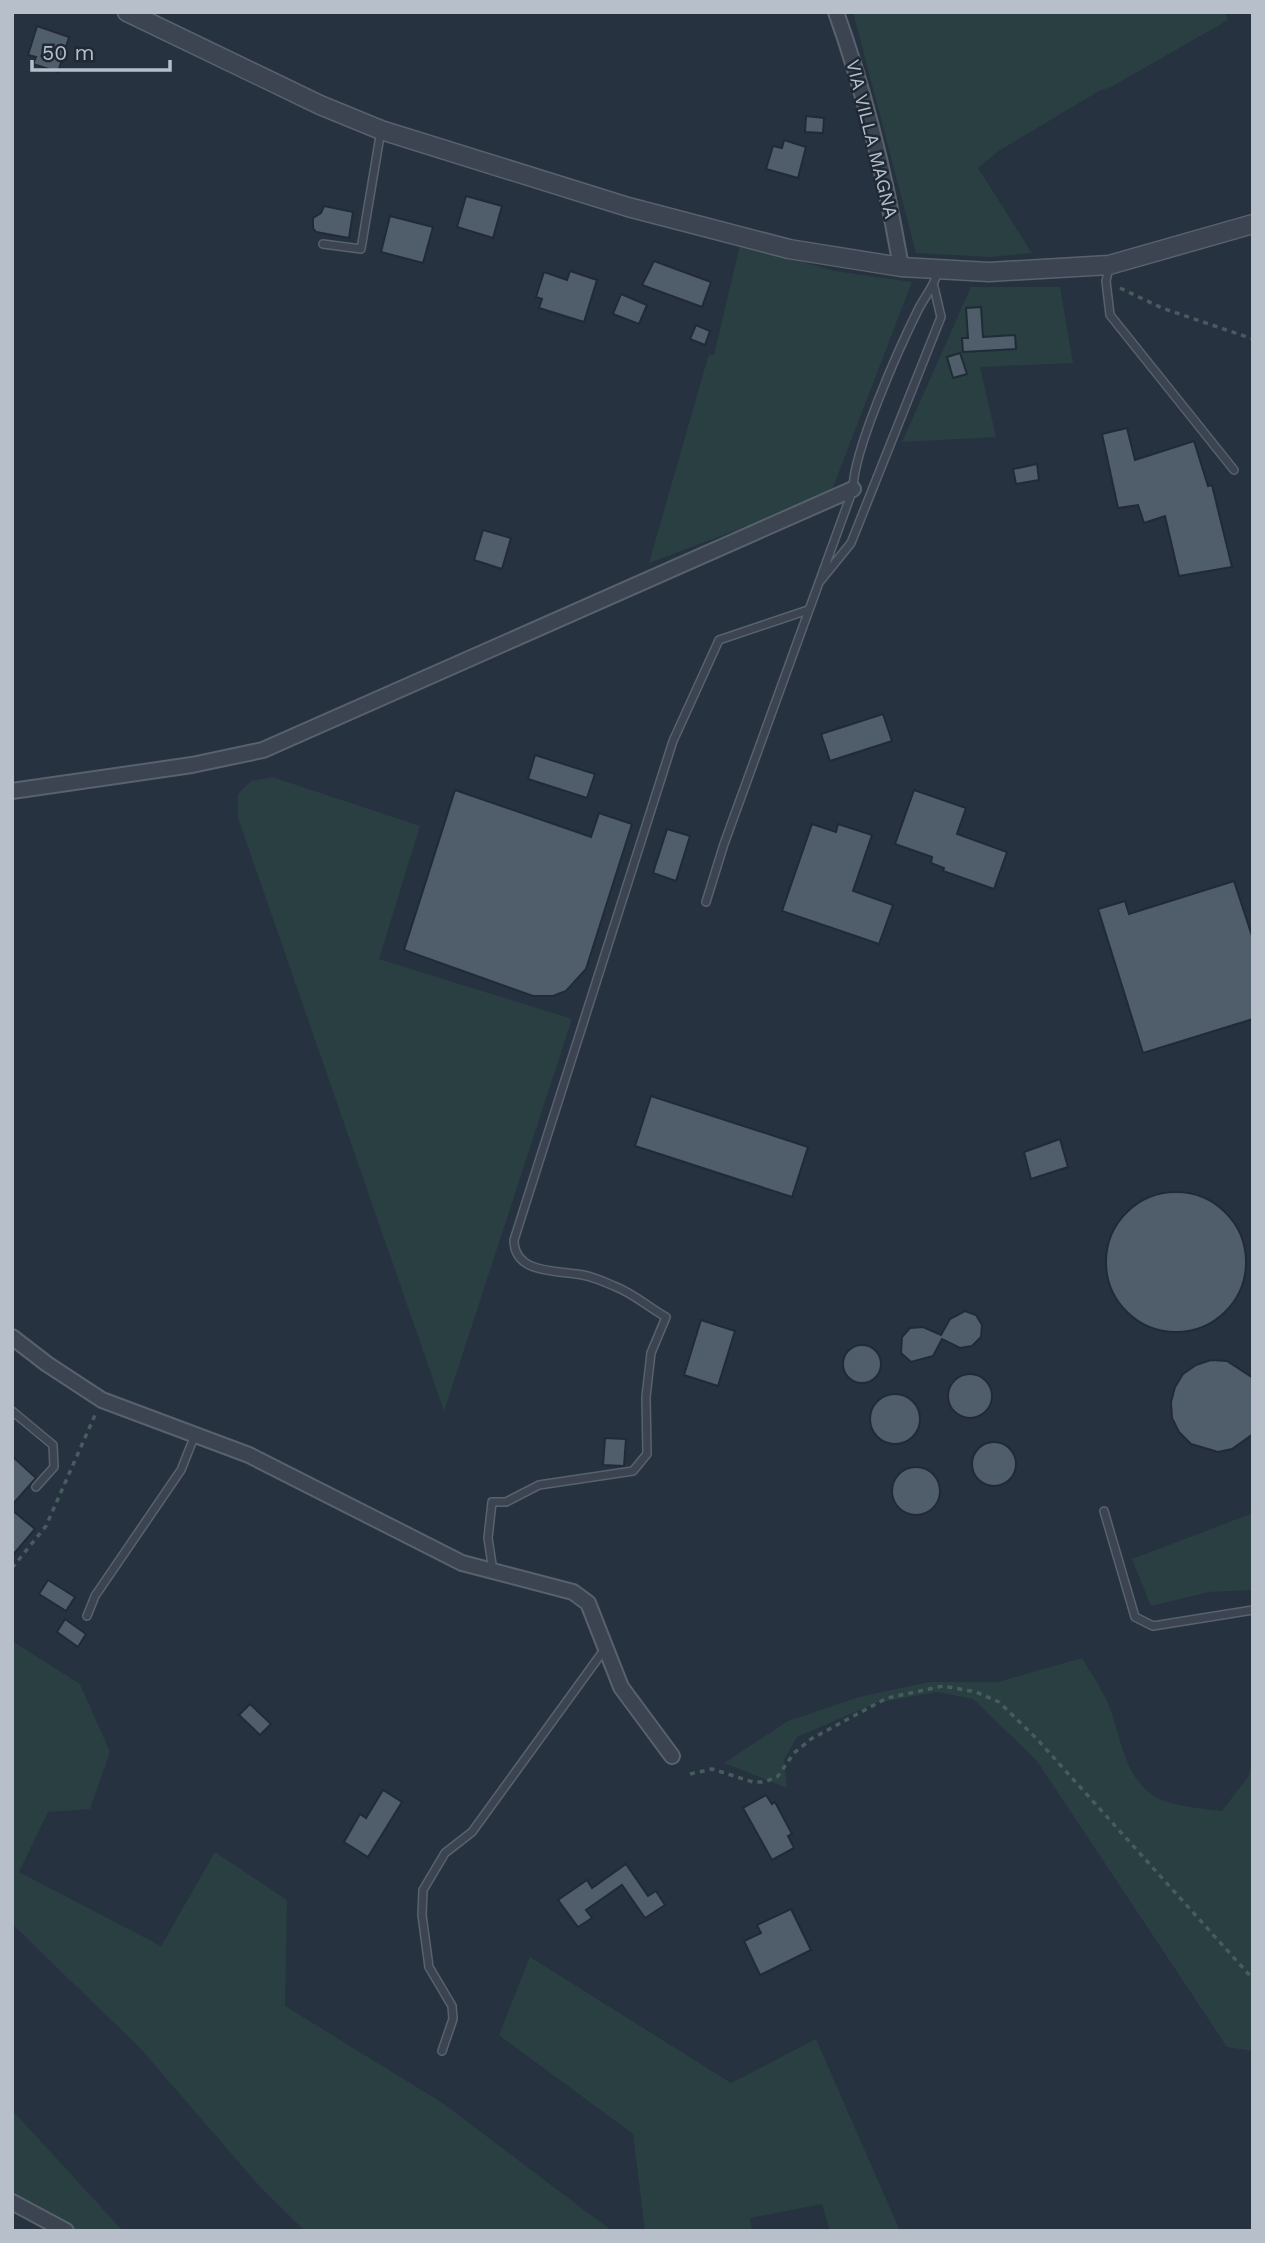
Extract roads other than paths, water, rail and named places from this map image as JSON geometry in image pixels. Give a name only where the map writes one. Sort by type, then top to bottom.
[{"type":"street","points":[[127,12],[320,105],[381,130],[641,210],[789,249],[901,267],[936,278],[989,272],[1107,273],[1253,224]]},
{"type":"street","name":"VIA VILLA MAGNA","points":[[836,12],[862,87],[887,187],[901,267]]},
{"type":"street","points":[[12,791],[192,765],[264,750],[853,489]]},
{"type":"street","points":[[12,1337],[102,1400],[249,1455],[462,1563],[573,1592],[588,1603],[604,1650],[621,1687],[672,1756]]},
{"type":"street","points":[[12,2202],[66,2231]]},
{"type":"lane","points":[[323,244],[361,249],[381,130]]},
{"type":"lane","points":[[1107,273],[1110,315],[1234,470]]},
{"type":"lane","points":[[706,902],[853,489],[853,474],[919,308],[936,278]]},
{"type":"lane","points":[[817,584],[851,542],[940,317],[936,278]]},
{"type":"lane","points":[[493,1571],[488,1538],[492,1502],[506,1502],[539,1485],[633,1471],[647,1454],[646,1397],[651,1353],[666,1317],[615,1286],[584,1275],[532,1267],[514,1250],[514,1240],[673,741],[719,639],[808,610]]},
{"type":"lane","points":[[12,1411],[53,1445],[54,1467],[36,1487]]},
{"type":"lane","points":[[87,1616],[95,1596],[181,1470],[195,1434]]},
{"type":"lane","points":[[1104,1511],[1135,1616],[1153,1626],[1253,1610]]},
{"type":"lane","points":[[442,2051],[453,2020],[452,2006],[429,1967],[422,1915],[423,1890],[445,1853],[472,1832],[604,1650]]}]
